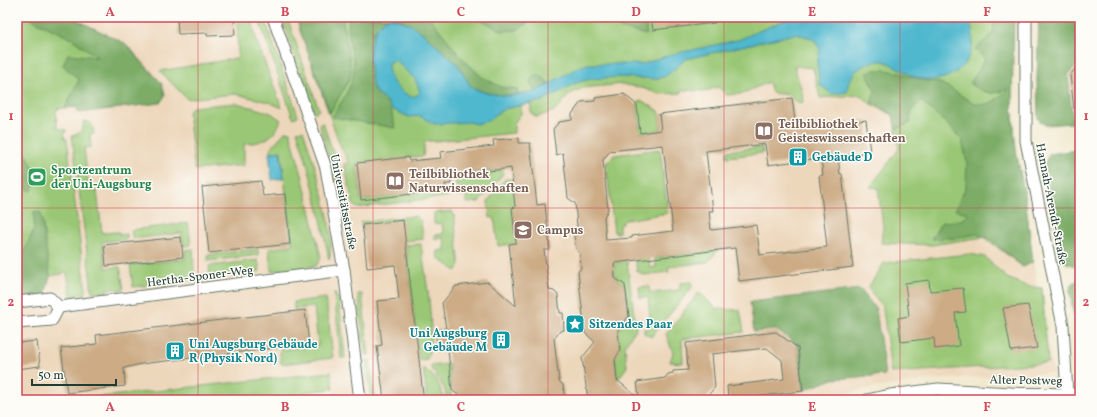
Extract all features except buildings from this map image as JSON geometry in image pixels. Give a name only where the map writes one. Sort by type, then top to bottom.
[{"type":"street","name":"Universitätsstraße","points":[[273,17],[326,168],[344,270],[360,400]]},
{"type":"street","name":"Hannah-Arendt-Straße","points":[[1026,17],[1026,141],[1063,326],[1067,394]]},
{"type":"street","name":"Hertha-Sponer-Weg","points":[[59,307],[344,270]]},
{"type":"street","points":[[17,302],[50,298],[59,307],[52,320],[17,323]]},
{"type":"street","name":"Alter Postweg","points":[[866,400],[890,395],[938,389],[971,392],[1080,394]]},
{"type":"street","name":"Alter Postweg","points":[[942,400],[971,392]]},
{"type":"shaded area","name":"Campus","points":[[17,17],[71,17],[84,23],[83,17],[1008,17],[1012,105],[1016,151],[1025,197],[1033,262],[1053,373],[926,380],[858,390],[833,400],[334,400],[330,372],[72,400],[17,400]]},
{"type":"green space","name":"Sportzentrum der Uni-Augsburg","points":[[17,17],[71,17],[126,44],[162,84],[165,96],[56,109],[57,128],[66,130],[64,133],[65,139],[67,139],[86,290],[85,294],[71,296],[67,273],[50,276],[44,297],[17,299]]},
{"type":"green space","points":[[27,17],[71,17],[126,44],[162,84],[165,96],[160,103],[78,113],[77,107],[65,108],[79,80],[63,65],[68,54],[97,57],[72,39]]},
{"type":"green space","points":[[237,17],[251,17],[257,42],[282,108],[269,102],[235,94],[187,99],[160,71],[238,58]]},
{"type":"green space","points":[[258,17],[264,17],[298,116],[293,118]]},
{"type":"green space","points":[[283,17],[287,17],[319,110],[315,113],[292,49]]},
{"type":"green space","points":[[297,17],[342,17],[351,68],[350,78],[330,113],[299,28]]},
{"type":"green space","points":[[302,17],[1008,17],[1012,105],[1016,151],[1025,197],[1033,262],[1023,267],[984,237],[932,245],[881,243],[883,227],[878,188],[870,187],[899,149],[893,115],[871,104],[860,95],[820,98],[813,68],[794,66],[802,91],[803,102],[799,103],[789,95],[772,93],[769,82],[741,94],[726,95],[718,87],[705,91],[681,90],[681,93],[659,94],[642,88],[622,84],[583,88],[570,94],[555,111],[537,117],[531,113],[530,91],[521,93],[521,114],[514,123],[514,133],[425,141],[423,156],[357,163],[361,200],[450,189],[450,196],[357,208],[353,204],[344,164],[349,163],[340,145],[310,60]]},
{"type":"green space","points":[[349,17],[429,17],[462,58],[482,77],[501,87],[517,89],[518,94],[509,96],[486,93],[471,87],[457,65],[424,34],[402,20],[383,21],[373,33],[384,99],[390,104],[395,128],[332,117],[350,87],[354,71],[348,27]]},
{"type":"green space","points":[[476,17],[537,17],[517,30],[502,31]]},
{"type":"green space","points":[[647,17],[646,35],[620,28],[616,25],[616,19]]},
{"type":"green space","points":[[995,17],[1014,17],[1012,105],[1016,151],[1025,197],[1033,262],[1023,267],[990,239],[977,234],[955,238],[931,239],[942,222],[961,221],[968,213],[955,210],[966,187],[967,163],[962,140],[947,124],[921,101],[911,111],[910,123],[896,129],[893,114],[871,104],[875,91],[867,72],[874,70],[888,70],[926,81],[938,82],[975,103],[990,103],[999,98],[1009,88],[1003,91],[989,93],[970,84],[985,59],[975,49],[993,34]]},
{"type":"green space","points":[[1039,17],[1080,17],[1080,60],[1068,75],[1073,123],[1045,125],[1038,119],[1037,80]]},
{"type":"green space","points":[[540,75],[550,84],[535,92],[530,81],[534,76]]},
{"type":"green space","points":[[641,100],[659,111],[661,130],[640,133],[637,105]]},
{"type":"green space","points":[[237,103],[271,113],[281,120],[275,132],[267,139],[262,141],[244,144],[244,165],[195,170],[188,112],[192,107]]},
{"type":"green space","points":[[83,121],[90,123],[94,131],[94,134],[90,134],[91,147],[84,148],[89,191],[97,191],[102,233],[119,232],[119,235],[127,234],[127,239],[102,242],[106,268],[120,267],[124,289],[117,291],[116,288],[107,289],[107,292],[96,293],[92,291],[72,136],[81,131]]},
{"type":"green space","points":[[323,123],[336,161],[346,204],[343,206],[319,124]]},
{"type":"green space","points":[[303,130],[318,176],[327,214],[331,247],[329,260],[323,227],[307,163],[297,131]]},
{"type":"green space","points":[[286,131],[290,132],[302,175],[321,258],[316,266],[271,271],[269,249],[292,245],[281,151],[271,152],[271,147]]},
{"type":"green space","points":[[17,146],[26,153],[36,174],[32,191],[26,188],[22,183],[17,172]]},
{"type":"green space","points":[[762,147],[763,153],[727,157],[727,151]]},
{"type":"green space","points":[[660,149],[668,213],[625,220],[619,226],[619,233],[614,232],[606,163],[614,155]]},
{"type":"green space","points":[[1077,150],[1080,173],[1080,359],[1070,291],[1071,285],[1078,280],[1076,266],[1066,263],[1062,257],[1044,165],[1049,154]]},
{"type":"green space","points":[[502,170],[503,174],[479,202],[467,203],[466,195],[457,196],[455,175]]},
{"type":"green space","points":[[505,179],[512,179],[517,207],[512,208],[519,243],[498,246],[494,217],[490,218],[488,201]]},
{"type":"green space","points":[[34,211],[41,213],[50,276],[44,297],[17,299],[17,264],[34,229]]},
{"type":"green space","points":[[452,211],[454,215],[460,266],[456,271],[438,258],[437,251],[445,250],[444,238],[435,239],[435,235],[443,234],[442,223],[434,224],[434,213]]},
{"type":"green space","points":[[416,216],[421,221],[423,239],[405,241],[362,225],[360,222]]},
{"type":"green space","points":[[188,223],[191,245],[183,246],[182,233],[133,239],[131,230]]},
{"type":"green space","points":[[421,244],[431,318],[431,334],[427,359],[419,360],[406,245]]},
{"type":"green space","points":[[193,249],[194,276],[187,281],[133,287],[130,265],[185,259],[185,250]]},
{"type":"green space","points":[[258,249],[259,255],[208,261],[208,255]]},
{"type":"green space","points":[[718,250],[708,262],[668,267],[669,272],[644,275],[637,271],[635,260],[649,258],[650,268],[656,267],[655,258]]},
{"type":"green space","points":[[969,254],[985,257],[1007,278],[1026,286],[1042,288],[1048,363],[891,373],[883,308],[868,288],[884,263]]},
{"type":"green space","points":[[258,260],[260,271],[210,277],[209,266]]},
{"type":"green space","points":[[627,261],[636,329],[625,345],[627,367],[617,380],[615,357],[617,356],[618,349],[620,348],[619,341],[614,335],[629,316],[625,285],[615,278],[614,263]]},
{"type":"green space","points":[[692,282],[692,287],[651,337],[644,333],[644,329],[651,328],[648,297],[640,298],[639,287],[649,286],[650,293],[680,290],[680,283]]},
{"type":"green space","points":[[860,289],[876,309],[885,375],[833,379],[804,390],[798,348],[794,342],[776,330],[754,332],[750,302]]},
{"type":"green space","points":[[334,292],[339,299],[345,358],[341,358]]},
{"type":"green space","points":[[699,292],[717,309],[740,310],[744,332],[682,339],[683,363],[670,362],[673,353],[666,334]]},
{"type":"green space","points":[[358,294],[362,294],[369,355],[365,355]]},
{"type":"green space","points":[[326,298],[333,358],[281,364],[280,350],[318,345],[314,307],[294,309],[294,302]]},
{"type":"green space","points":[[370,360],[375,400],[371,400],[366,361]]},
{"type":"green space","points":[[449,364],[451,397],[458,397],[460,400],[448,400],[444,388],[430,366]]},
{"type":"green space","points":[[423,368],[431,374],[437,382],[444,400],[427,400]]},
{"type":"green space","points":[[331,372],[333,389],[306,392],[307,400],[72,400]]},
{"type":"water","points":[[390,17],[410,24],[424,34],[458,65],[471,87],[486,93],[509,96],[535,92],[577,68],[588,64],[643,64],[669,55],[738,40],[792,17],[967,17],[972,29],[973,41],[965,62],[957,71],[948,77],[936,80],[923,79],[884,61],[877,61],[864,65],[854,73],[848,85],[847,92],[832,94],[820,85],[817,64],[820,49],[814,40],[809,37],[795,34],[686,59],[666,76],[657,79],[619,77],[591,79],[576,83],[542,101],[504,109],[487,121],[476,124],[470,122],[434,124],[420,116],[409,117],[391,109],[388,103],[377,94],[373,88],[370,68],[371,42],[377,27]],"holes":[[[395,60],[415,79],[420,92],[412,97],[394,84],[388,69],[388,63]]]},
{"type":"water","points":[[280,151],[284,178],[272,180],[269,153]]},
{"type":"place","name":"Teilbibliothek Geisteswissenschaften","points":[[764,131]]},
{"type":"place","name":"Gebäude D","points":[[798,157]]},
{"type":"place","name":"Sportzentrum der Uni-Augsburg","points":[[37,177]]},
{"type":"place","name":"Teilbibliothek Naturwissenschaften","points":[[395,181]]},
{"type":"place","name":"Campus","points":[[523,230]]},
{"type":"place","name":"Sitzendes Paar","points":[[575,324]]},
{"type":"place","name":"Uni Augsburg Gebäude M","points":[[501,340]]},
{"type":"place","name":"Uni Augsburg Gebäude R (Physik Nord)","points":[[175,351]]}]
